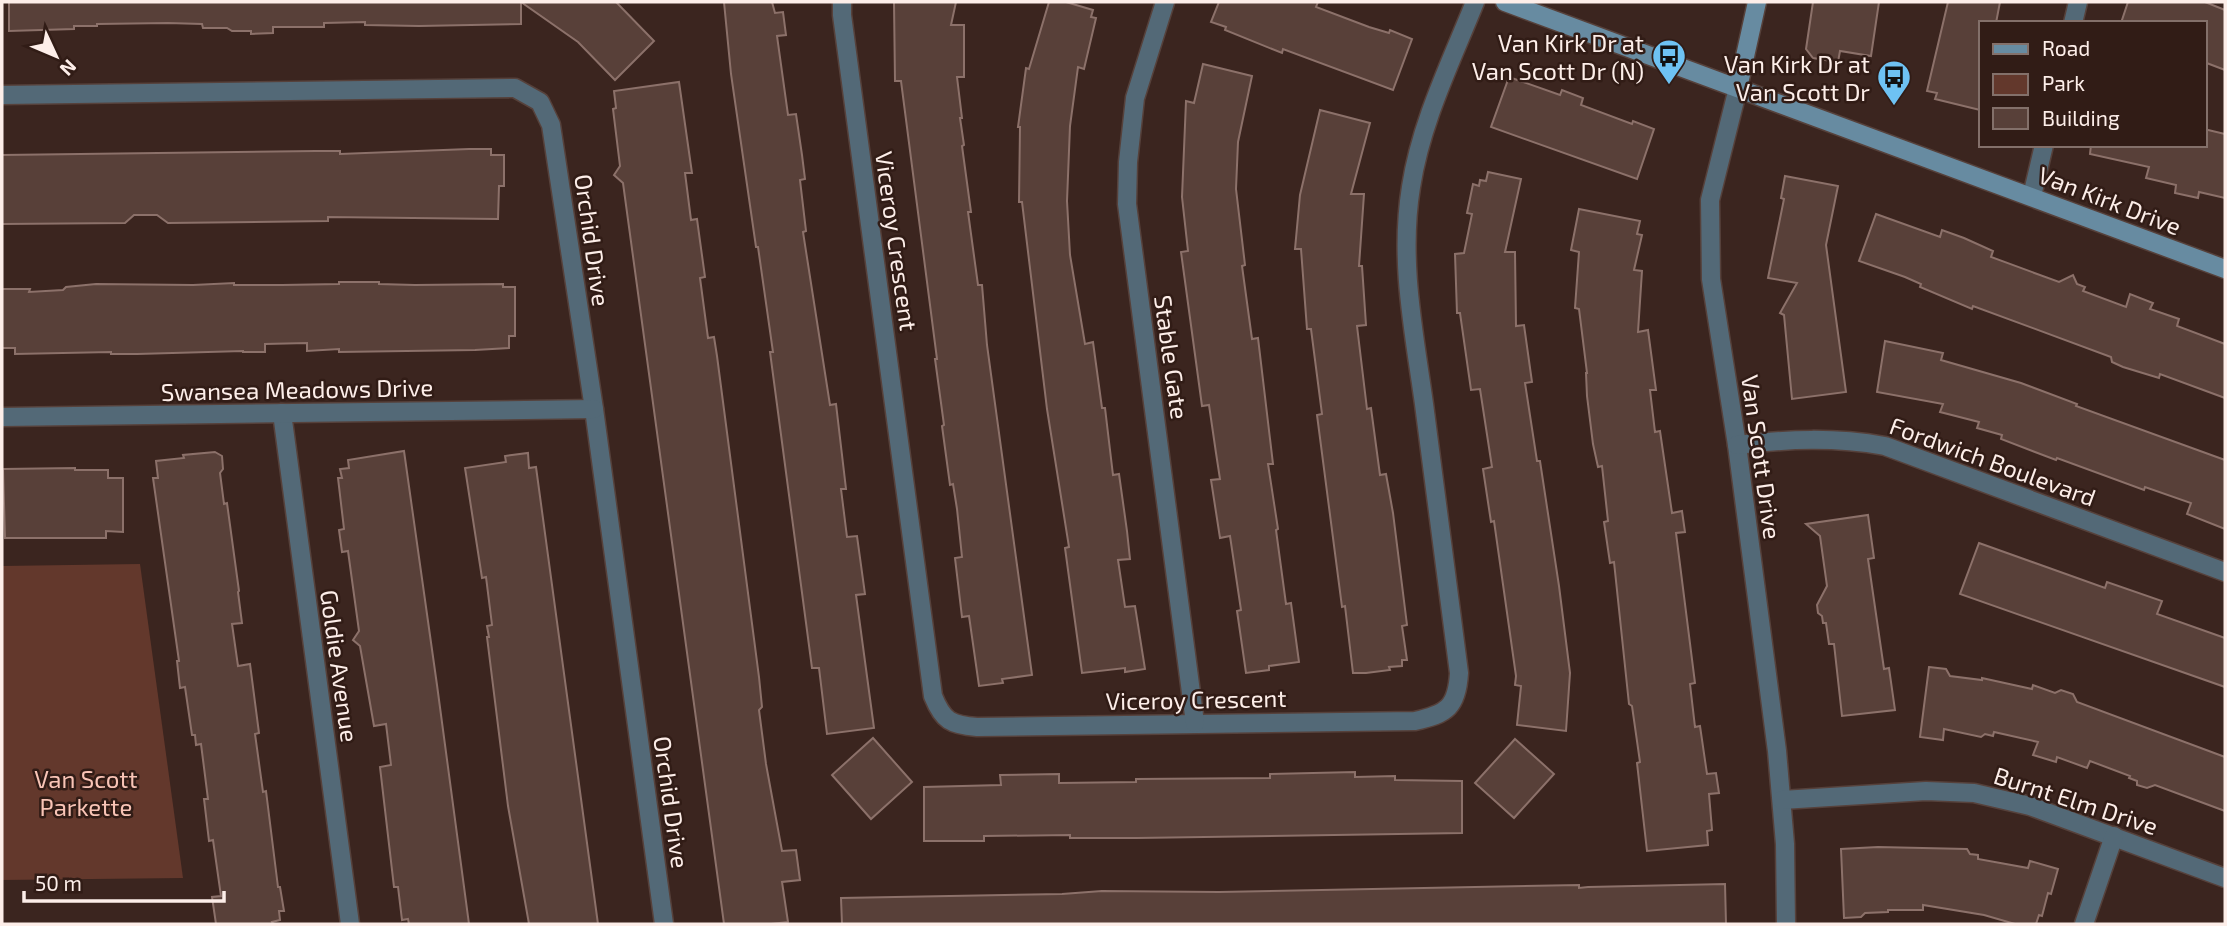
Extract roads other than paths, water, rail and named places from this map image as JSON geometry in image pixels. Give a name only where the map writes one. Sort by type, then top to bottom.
[{"type":"street","name":"Viceroy Crescent","points":[[842,2],[933,696],[943,716],[956,725],[977,727],[1415,721],[1446,711],[1458,693],[1459,673],[1410,310],[1406,229],[1410,189],[1423,137],[1475,2]]},
{"type":"street","name":"Stable Gate","points":[[1165,2],[1135,98],[1128,162],[1127,204],[1195,723]]},
{"type":"street","name":"Van Kirk Drive","points":[[1505,2],[2225,270]]},
{"type":"street","name":"Van Scott Drive","points":[[1757,2],[1710,200],[1710,279],[1737,445],[1782,800],[1786,924]]},
{"type":"street","points":[[2073,21],[2078,2]]},
{"type":"street","name":"Orchid Drive","points":[[2,95],[514,88],[540,102],[551,125],[594,409],[664,924]]},
{"type":"street","points":[[2032,197],[2044,147]]},
{"type":"street","name":"Swansea Meadows Drive","points":[[2,417],[594,409]]},
{"type":"street","name":"Goldie Avenue","points":[[282,414],[350,924]]},
{"type":"street","name":"Fordwich Boulevard","points":[[1737,445],[1787,439],[1846,440],[1885,446],[2225,572]]},
{"type":"street","name":"Burnt Elm Drive","points":[[1782,800],[1926,791],[1974,793],[2031,806],[2225,878]]},
{"type":"street","points":[[2084,924],[2114,836]]},
{"type":"place","name":"Van Kirk Dr at Van Scott Dr (N)","points":[[1669,86]]},
{"type":"place","name":"Van Kirk Dr at Van Scott Dr","points":[[1894,107]]},
{"type":"park label","name":"Van Scott Parkette","points":[[86,792]]}]
